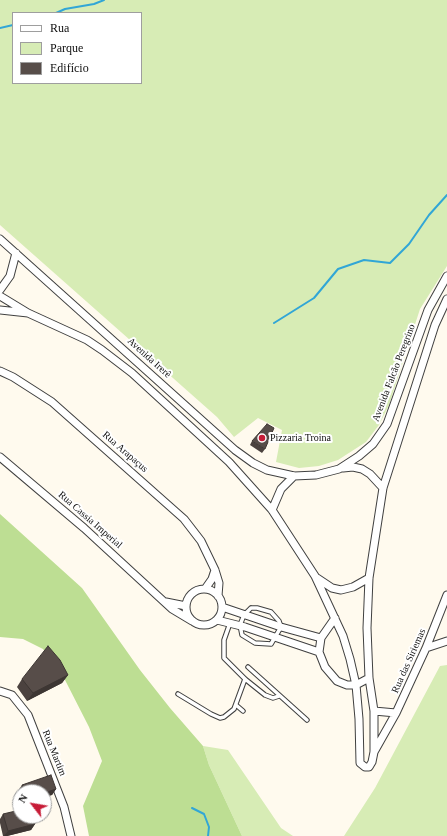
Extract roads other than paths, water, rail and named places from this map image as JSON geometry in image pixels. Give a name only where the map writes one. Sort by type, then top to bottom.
[{"type":"street","name":"Avenida Irerê","points":[[0,239],[235,450],[253,463],[267,470],[294,476]]},
{"type":"street","points":[[0,290],[10,276],[16,253]]},
{"type":"street","name":"Avenida Falcão Peregrino","points":[[294,476],[316,475],[339,469],[359,456],[373,444],[387,424],[428,310],[447,276]]},
{"type":"street","points":[[0,296],[28,313],[71,331],[87,340],[132,373],[229,462],[272,510],[315,576],[335,618],[350,659],[356,685],[359,719],[360,763],[367,768],[371,765],[374,752],[374,712],[369,678],[367,628],[369,578],[383,488],[435,325],[447,300]]},
{"type":"street","points":[[0,310],[28,313]]},
{"type":"street","name":"Rua Arapaçus","points":[[0,371],[52,402],[169,505],[194,530],[202,541],[215,570],[219,583],[218,596]]},
{"type":"street","name":"Rua Cassia Imperial","points":[[0,457],[84,528],[178,614],[192,621]]},
{"type":"street","points":[[339,469],[353,467],[362,469],[370,474],[383,488]]},
{"type":"street","points":[[272,510],[281,489],[294,476]]},
{"type":"street","points":[[205,589],[218,596],[222,607],[217,620],[213,623],[202,626],[192,621],[186,612],[186,606],[190,596],[200,590],[205,589],[212,579],[215,570]]},
{"type":"street","points":[[315,576],[327,586],[341,590],[352,587],[369,578]]},
{"type":"street","name":"Rua das Siriemas","points":[[374,752],[396,713],[426,648],[447,595]]},
{"type":"street","points":[[164,602],[186,606]]},
{"type":"street","points":[[222,607],[281,627],[321,638]]},
{"type":"street","points":[[250,628],[254,618]]},
{"type":"street","points":[[335,618],[321,638],[319,652],[325,667],[337,681],[347,685],[356,685],[369,678]]},
{"type":"street","points":[[217,620],[250,628],[319,652]]},
{"type":"street","points":[[426,648],[447,641]]},
{"type":"street","name":"Rua Martim","points":[[0,691],[12,695],[28,715],[64,807],[71,836]]},
{"type":"street","points":[[374,712],[396,713]]},
{"type":"lane","points":[[252,608],[265,609],[276,616],[281,627],[276,638],[268,645],[255,643],[242,635],[240,625],[244,615],[252,608]]},
{"type":"lane","points":[[230,623],[224,640],[224,658],[245,679],[269,698],[279,696]]},
{"type":"lane","points":[[248,667],[307,720]]},
{"type":"lane","points":[[178,694],[220,718],[231,713],[236,705],[245,679]]},
{"type":"lane","points":[[236,705],[243,711]]},
{"type":"waterway","points":[[58,12],[65,9],[94,4],[104,0]]},
{"type":"waterway","points":[[0,28],[12,25]]},
{"type":"waterway","points":[[274,323],[314,298],[338,269],[364,260],[390,263],[409,244],[429,215],[447,195]]},
{"type":"waterway","points":[[192,808],[204,814],[209,827],[208,836]]},
{"type":"place","name":"Pizzaria Troina","points":[[262,438]]}]
